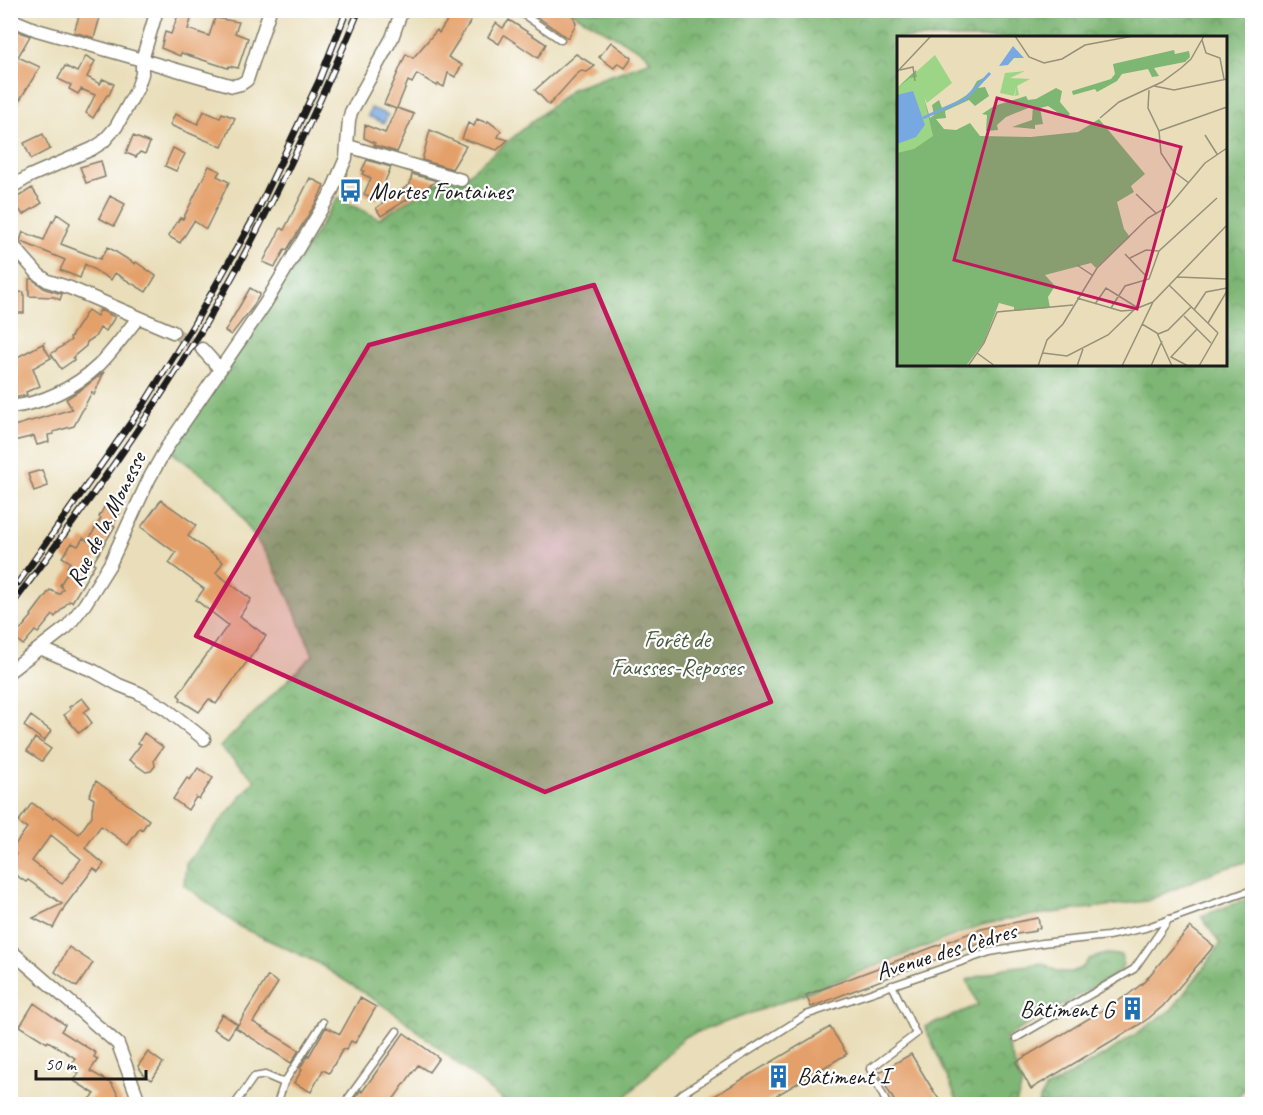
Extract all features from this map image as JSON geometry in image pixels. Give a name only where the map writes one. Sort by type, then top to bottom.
[{"type":"street","points":[[10,188],[102,142],[116,127],[137,89],[142,74],[142,60],[157,10]]},
{"type":"street","points":[[10,19],[37,30],[237,86],[246,80],[270,10]]},
{"type":"street","name":"Rue de la Monesse","points":[[10,671],[67,627],[85,604],[110,564],[149,478],[167,447],[265,304],[331,193],[346,158],[351,112],[392,38],[402,10]]},
{"type":"street","points":[[348,146],[461,180]]},
{"type":"street","points":[[10,242],[39,275],[48,281],[70,288],[173,332]]},
{"type":"street","points":[[10,407],[22,406],[48,397],[80,380],[98,365],[138,318]]},
{"type":"street","points":[[202,349],[220,369]]},
{"type":"street","points":[[40,648],[139,693],[165,708],[204,739]]},
{"type":"street","points":[[10,950],[118,1044],[140,1104]]},
{"type":"lane","points":[[521,10],[524,15],[561,40]]},
{"type":"lane","name":"Avenue des Cèdres","points":[[671,1104],[683,1093],[806,1015],[990,952],[1042,943],[1108,936],[1145,928],[1252,890]]},
{"type":"lane","points":[[1016,1038],[1134,969],[1169,919]]},
{"type":"lane","points":[[887,1104],[870,1069],[916,1035],[892,985]]},
{"type":"lane","points":[[277,1104],[284,1083],[323,1022]]},
{"type":"lane","points":[[344,1104],[397,1031]]},
{"type":"lane","points":[[235,1104],[254,1077],[265,1075],[284,1083]]},
{"type":"lane","points":[[683,1093],[690,1104]]},
{"type":"lane","points":[[1247,1104],[1252,1095]]},
{"type":"highlighted area","points":[[594,285],[771,702],[545,792],[196,636],[369,345]]},
{"type":"green space","name":"Forêt de Fausses-Reposes","points":[[569,11],[1252,11],[1252,860],[1213,872],[1147,901],[1020,917],[982,925],[684,1037],[619,1104],[507,1104],[398,1015],[316,962],[240,927],[184,885],[186,863],[255,780],[220,747],[313,655],[287,593],[266,554],[224,491],[170,451],[221,374],[273,302],[338,197],[379,219],[446,177],[461,180],[572,89],[651,61],[645,53]]},
{"type":"green space","points":[[1252,897],[1252,1081],[1232,1103],[1038,1104],[1045,1089],[1106,1054],[1172,1009],[1220,944],[1201,916]]},
{"type":"green space","points":[[1106,954],[1121,955],[1123,963],[1121,971],[1005,1038],[1022,1084],[1016,1104],[959,1104],[925,1027],[978,1005],[967,980],[1005,968],[1043,963],[1058,972],[1072,972],[1082,968],[1089,959]]},
{"type":"water","points":[[371,108],[388,115],[384,123],[368,116]]},
{"type":"building","points":[[81,10],[102,10],[94,38],[74,32]]},
{"type":"building","points":[[180,10],[194,10],[188,29],[209,36],[215,18],[239,22],[235,33],[248,38],[238,68],[229,66],[228,68],[181,53],[180,56],[161,48],[165,32],[171,34]]},
{"type":"building","points":[[454,10],[469,10],[466,15],[472,19],[448,57],[462,65],[455,77],[448,73],[444,87],[438,84],[437,86],[417,74],[412,83],[408,81],[397,108],[414,114],[397,152],[374,145],[375,143],[364,138],[365,125],[385,133],[396,109],[384,104],[406,54],[413,58],[437,30],[439,33]]},
{"type":"building","points":[[527,10],[567,10],[574,16],[576,24],[568,38]]},
{"type":"building","points":[[509,20],[546,44],[538,58],[504,35],[499,44],[488,37],[496,23],[503,28]]},
{"type":"building","points":[[10,28],[30,36],[18,57],[40,67],[10,116]]},
{"type":"building","points":[[611,42],[632,58],[625,68],[618,63],[614,68],[599,57]]},
{"type":"building","points":[[576,54],[595,66],[575,76],[549,105],[535,90]]},
{"type":"building","points":[[86,56],[95,61],[87,77],[100,84],[103,79],[114,84],[93,118],[86,113],[95,95],[81,89],[78,94],[69,89],[71,85],[58,79],[65,66],[77,72]]},
{"type":"building","points":[[204,111],[220,118],[222,113],[235,118],[222,147],[170,125],[175,114],[198,124]]},
{"type":"building","points":[[477,119],[487,123],[488,121],[501,131],[498,137],[508,140],[497,150],[462,139],[468,123],[474,126]]},
{"type":"building","points":[[430,130],[466,146],[452,169],[422,160]]},
{"type":"building","points":[[43,134],[50,149],[31,159],[24,143]]},
{"type":"building","points":[[133,136],[150,143],[145,154],[140,152],[136,157],[126,153]]},
{"type":"building","points":[[173,148],[185,154],[176,171],[165,166]]},
{"type":"building","points":[[367,160],[391,167],[377,200],[364,194],[371,178],[362,174]]},
{"type":"building","points":[[101,161],[105,177],[86,183],[80,167]]},
{"type":"building","points":[[209,166],[220,171],[217,176],[229,182],[206,229],[194,221],[180,243],[168,236],[180,218],[183,219]]},
{"type":"building","points":[[412,174],[437,181],[381,216],[376,208],[410,184]]},
{"type":"building","points":[[310,178],[324,185],[317,201],[275,267],[263,262],[281,228],[284,230]]},
{"type":"building","points":[[32,188],[42,203],[23,215],[13,200]]},
{"type":"building","points":[[110,196],[125,204],[114,226],[99,218]]},
{"type":"building","points":[[57,214],[70,223],[61,244],[100,259],[108,247],[135,264],[136,262],[156,276],[146,292],[115,273],[111,280],[85,264],[80,278],[60,270],[65,260],[20,241],[23,232],[44,240]]},
{"type":"building","points":[[29,279],[45,289],[62,294],[60,300],[54,297],[29,296]]},
{"type":"building","points":[[250,288],[260,294],[231,335],[225,331]]},
{"type":"building","points":[[24,292],[24,313],[10,313],[10,293]]},
{"type":"building","points":[[88,310],[97,316],[100,310],[115,317],[106,331],[100,328],[95,337],[73,357],[74,360],[61,369],[51,354],[71,340],[70,338]]},
{"type":"building","points":[[44,343],[51,358],[33,368],[40,386],[26,392],[27,395],[10,399],[10,361]]},
{"type":"building","points":[[104,372],[94,395],[92,392],[74,426],[53,432],[54,434],[48,435],[49,442],[37,445],[34,436],[10,442],[10,427],[72,409],[66,399]]},
{"type":"building","points":[[42,470],[48,486],[34,491],[28,474]]},
{"type":"building","points":[[161,500],[196,525],[188,536],[223,562],[216,573],[251,599],[240,616],[266,636],[216,704],[209,699],[199,712],[180,700],[178,695],[228,625],[196,600],[204,589],[169,563],[176,553],[141,527]]},
{"type":"building","points":[[107,502],[121,511],[113,525],[115,526],[93,563],[95,564],[72,602],[69,601],[55,617],[53,615],[38,633],[35,631],[23,645],[14,637],[50,590],[59,594],[63,589],[60,585],[70,568],[67,567],[70,562],[62,557],[72,543],[78,546],[83,538],[88,541]]},
{"type":"building","points":[[82,698],[90,708],[84,712],[92,723],[79,733],[64,715],[71,709],[69,707]]},
{"type":"building","points":[[31,716],[51,731],[44,741],[24,726]]},
{"type":"building","points":[[144,733],[163,747],[154,760],[155,766],[151,771],[146,772],[129,760],[141,744],[138,743]]},
{"type":"building","points":[[35,738],[51,749],[42,761],[27,751]]},
{"type":"building","points":[[198,768],[213,778],[199,799],[196,797],[188,810],[173,799],[187,778],[190,780]]},
{"type":"building","points":[[96,781],[149,820],[128,845],[100,827],[85,848],[104,864],[98,872],[94,868],[65,906],[53,928],[33,918],[62,904],[28,880],[26,882],[10,871],[10,861],[16,854],[11,850],[27,828],[18,822],[32,803],[53,818],[55,816],[79,834],[92,816],[94,799],[89,796]],"holes":[[[51,835],[81,859],[62,884],[32,861]]]},
{"type":"building","points":[[1038,918],[1040,928],[1036,931],[985,942],[811,1007],[806,995],[981,929]]},
{"type":"building","name":"Bâtiment G","points":[[1190,927],[1214,946],[1163,1006],[1137,1026],[1031,1089],[1016,1062],[1128,995],[1144,982]]},
{"type":"building","points":[[69,947],[93,963],[77,987],[55,972]]},
{"type":"building","points":[[268,976],[278,983],[253,1022],[299,1050],[291,1063],[236,1028]]},
{"type":"building","points":[[360,998],[376,1007],[355,1043],[351,1041],[346,1050],[343,1049],[329,1073],[323,1070],[311,1092],[294,1083],[302,1070],[300,1068],[326,1027],[340,1034]]},
{"type":"building","points":[[34,1003],[65,1025],[61,1031],[96,1053],[94,1057],[98,1059],[90,1071],[111,1083],[124,1104],[85,1104],[95,1094],[74,1081],[79,1073],[69,1067],[75,1058],[20,1026]]},
{"type":"building","points":[[222,1014],[237,1024],[228,1038],[213,1029]]},
{"type":"building","name":"Bâtiment I","points":[[830,1027],[847,1054],[762,1104],[701,1104]]},
{"type":"building","points":[[404,1033],[439,1058],[429,1072],[418,1065],[390,1104],[350,1104],[361,1090],[362,1092]]},
{"type":"building","points":[[148,1052],[163,1063],[152,1080],[145,1076],[138,1066]]},
{"type":"building","points":[[911,1054],[942,1104],[896,1104],[878,1073]]},
{"type":"tunnel","points":[[173,332],[202,349]]},
{"type":"railway","points":[[18,583],[144,404],[194,324],[255,216],[319,81],[347,10]]},
{"type":"railway","points":[[10,607],[109,472],[201,331],[286,174],[359,10]]},
{"type":"place","name":"Mortes Fontaines","points":[[351,191]]},
{"type":"place","name":"Bâtiment G","points":[[1132,1009]]},
{"type":"place","name":"Bâtiment I","points":[[779,1076]]}]
